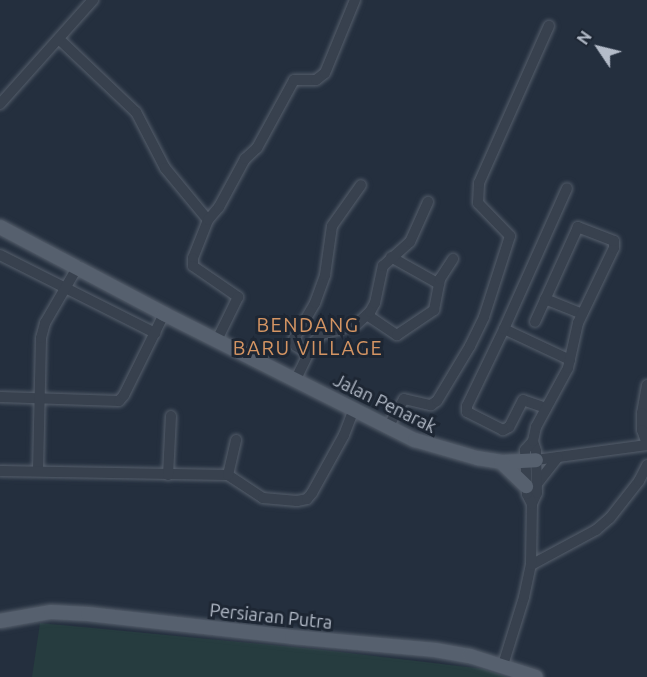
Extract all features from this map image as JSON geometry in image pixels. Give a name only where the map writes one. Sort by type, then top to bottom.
[{"type":"main road","name":"Jalan Penarak","points":[[0,226],[164,314],[388,427],[440,449],[501,462],[530,460]]},
{"type":"main road","points":[[501,462],[531,485]]},
{"type":"main road","name":"Persiaran Putra","points":[[0,621],[51,612],[88,614],[292,637],[435,650],[503,665],[536,677]]},
{"type":"street","points":[[0,104],[60,40],[93,0]]},
{"type":"street","points":[[217,340],[238,297],[193,266],[193,258],[208,220],[219,207],[245,159],[257,148],[294,81],[316,80],[325,73],[355,0]]},
{"type":"street","points":[[388,427],[404,399],[431,405],[437,401],[470,346],[484,317],[510,236],[478,203],[478,183],[549,26]]},
{"type":"street","points":[[60,40],[136,112],[165,168],[208,220]]},
{"type":"street","points":[[307,353],[296,346],[294,339],[315,303],[325,275],[332,226],[361,185]]},
{"type":"street","points":[[546,408],[524,400],[509,427],[503,430],[466,412],[466,406],[504,329],[567,188]]},
{"type":"street","points":[[296,379],[307,353],[322,334],[357,324],[367,315],[375,303],[383,266],[410,242],[428,202]]},
{"type":"street","points":[[503,665],[524,597],[531,565],[530,460],[536,427],[563,379],[582,314],[614,248],[614,241],[578,227],[535,322]]},
{"type":"street","points":[[0,255],[155,333]]},
{"type":"street","points":[[391,257],[439,284]]},
{"type":"street","points":[[367,315],[397,335],[434,310],[439,284],[453,259]]},
{"type":"street","points":[[38,470],[41,338],[45,323],[78,266]]},
{"type":"street","points":[[545,299],[582,314]]},
{"type":"street","points":[[0,397],[119,401],[164,314]]},
{"type":"street","points":[[504,329],[570,360]]},
{"type":"street","points":[[647,385],[642,413],[642,430],[647,445]]},
{"type":"street","points":[[0,471],[38,470],[228,476],[263,498],[278,501],[307,499],[344,435],[354,409]]},
{"type":"street","points":[[168,475],[171,416]]},
{"type":"street","points":[[228,476],[236,440]]},
{"type":"street","name":"Jalan Penarak","points":[[530,460],[647,445]]},
{"type":"street","points":[[531,485],[558,457]]},
{"type":"street","points":[[531,565],[596,530],[610,518],[639,481],[647,465]]},
{"type":"green space","points":[[40,623],[315,649],[484,669],[507,677],[32,677]]},
{"type":"district","name":"BENDANG BARU VILLAGE","points":[[308,336]]}]
